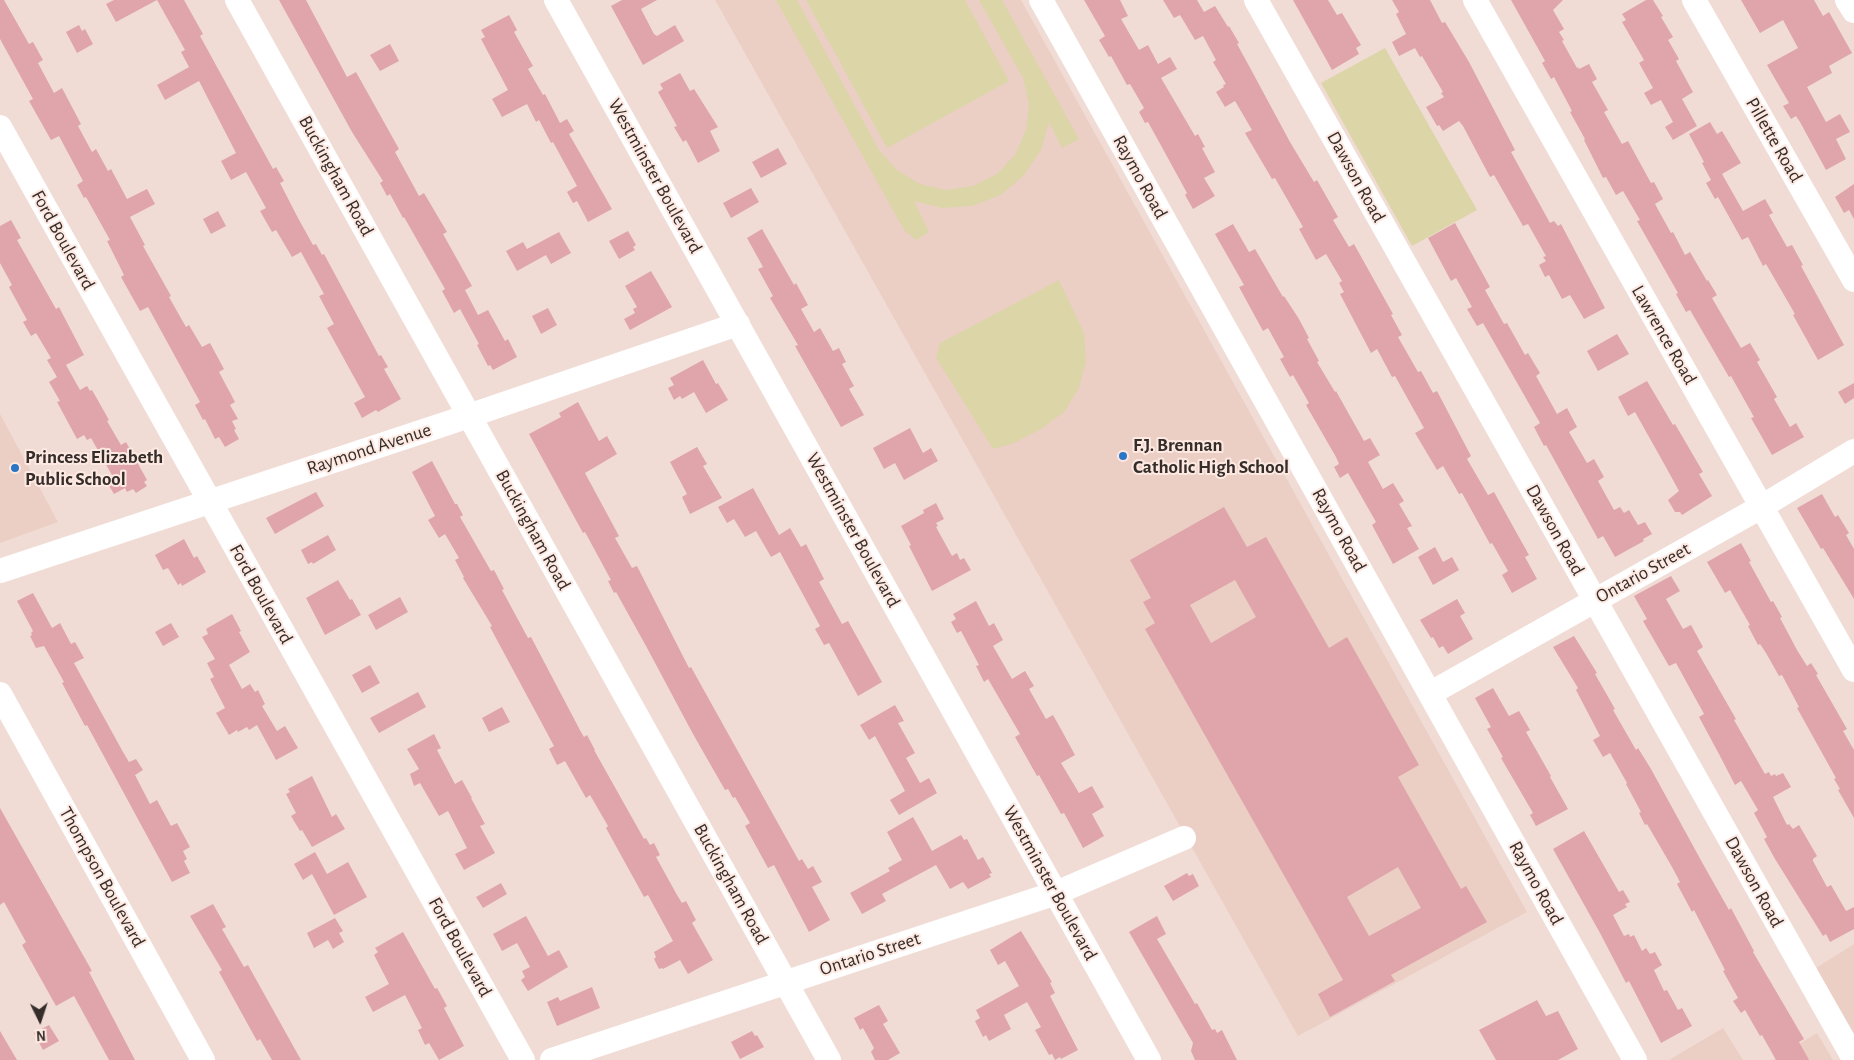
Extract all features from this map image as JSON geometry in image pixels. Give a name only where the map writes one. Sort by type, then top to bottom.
[{"type":"street","name":"Buckingham Road","points":[[237,0],[829,1060]]},
{"type":"street","name":"Westminster Boulevard","points":[[556,0],[1149,1060]]},
{"type":"street","name":"Raymo Road","points":[[1041,0],[1635,1060]]},
{"type":"street","name":"Dawson Road","points":[[1256,0],[1854,1059]]},
{"type":"street","name":"Lawrence Road","points":[[1474,0],[1854,670]]},
{"type":"street","name":"Pillette Road","points":[[1694,0],[1854,280]]},
{"type":"street","points":[[1848,0],[1854,11]]},
{"type":"street","name":"Ford Boulevard","points":[[0,127],[523,1060]]},
{"type":"street","name":"Raymond Avenue","points":[[0,571],[470,416],[738,324]]},
{"type":"street","name":"Ontario Street","points":[[1430,693],[1762,507],[1854,451]]},
{"type":"street","name":"Thompson Boulevard","points":[[0,694],[203,1060]]},
{"type":"street","name":"Ontario Street","points":[[552,1060],[1056,893],[1184,838]]},
{"type":"shaded area","name":"F.J. Brennan Catholic High School","points":[[715,0],[1021,0],[1527,912],[1298,1036]]},
{"type":"shaded area","points":[[776,0],[797,0],[879,150],[897,170],[920,184],[946,190],[973,186],[997,174],[1015,155],[1026,130],[1029,104],[1023,78],[979,0],[1002,0],[1079,139],[1062,148],[1049,122],[1041,150],[1024,175],[1001,195],[972,206],[942,208],[914,201],[929,232],[916,240],[904,230]]},
{"type":"shaded area","points":[[806,0],[965,0],[1009,81],[887,148]]},
{"type":"shaded area","points":[[1385,48],[1477,210],[1412,246],[1321,83]]},
{"type":"shaded area","points":[[1059,280],[1084,333],[1086,361],[1079,388],[1064,412],[1041,429],[1014,443],[993,449],[936,358],[940,343]]},
{"type":"shaded area","name":"Princess Elizabeth Public School","points":[[0,414],[58,522],[0,543]]},
{"type":"shaded area","points":[[1854,944],[1854,1033],[1816,968]]},
{"type":"shaded area","points":[[1723,1028],[1743,1060],[1669,1060]]},
{"type":"shaded area","points":[[1817,1033],[1833,1060],[1773,1060]]},
{"type":"building","points":[[0,0],[4,0],[29,44],[33,42],[43,60],[38,63],[54,93],[62,88],[81,124],[78,126],[92,152],[96,149],[108,171],[111,169],[127,199],[147,189],[155,204],[130,217],[145,245],[143,246],[186,327],[189,325],[202,347],[210,343],[224,369],[219,372],[235,402],[230,405],[238,419],[232,421],[239,439],[225,447],[219,437],[215,439],[205,419],[203,420],[195,405],[200,402],[148,307],[140,311],[121,277],[124,275],[107,241],[110,240],[86,197],[84,198],[77,185],[83,181],[59,136],[51,140],[29,101],[33,99],[0,39]]},
{"type":"building","points":[[114,0],[157,0],[116,22],[106,4]]},
{"type":"building","points":[[157,0],[184,0],[203,34],[200,36],[273,169],[276,167],[284,181],[280,183],[298,218],[313,245],[316,244],[322,255],[324,254],[379,356],[381,355],[388,367],[384,369],[401,399],[378,412],[376,410],[362,418],[354,403],[365,397],[327,328],[334,324],[319,296],[324,294],[301,252],[292,257],[276,230],[272,232],[260,211],[266,208],[246,172],[231,180],[221,161],[236,153],[199,81],[165,100],[157,85],[189,67],[181,52],[185,50]]},
{"type":"building","points":[[279,0],[306,0],[347,77],[356,72],[399,149],[395,152],[419,196],[424,193],[447,232],[443,234],[472,286],[465,290],[478,315],[488,310],[505,341],[508,339],[517,357],[493,370],[490,365],[488,366],[477,345],[479,344],[460,309],[454,313],[442,291],[445,289],[390,194],[387,196],[380,183],[383,181],[352,132]]},
{"type":"building","points":[[622,0],[657,0],[641,9],[654,34],[657,36],[675,25],[684,41],[643,65],[611,6]]},
{"type":"building","points":[[1084,0],[1120,0],[1128,16],[1121,19],[1139,50],[1148,45],[1158,64],[1170,57],[1177,69],[1161,78],[1195,136],[1198,134],[1205,147],[1202,148],[1215,172],[1204,178],[1215,196],[1193,209],[1185,195],[1187,193],[1148,122],[1145,123],[1139,112],[1144,108],[1130,84],[1127,85],[1111,56],[1109,57],[1099,40],[1105,36]]},
{"type":"building","points":[[1163,0],[1197,0],[1204,12],[1215,6],[1229,26],[1290,142],[1314,182],[1317,180],[1338,217],[1333,220],[1349,247],[1354,244],[1393,314],[1391,315],[1402,335],[1398,337],[1418,372],[1421,371],[1433,393],[1437,391],[1471,456],[1467,459],[1488,495],[1494,492],[1529,555],[1525,557],[1537,579],[1512,593],[1502,575],[1508,571],[1492,543],[1490,544],[1462,493],[1459,494],[1443,466],[1437,470],[1415,433],[1424,428],[1395,376],[1392,377],[1377,349],[1371,353],[1340,294],[1344,292],[1339,283],[1342,281],[1326,254],[1316,260],[1299,229],[1303,227],[1275,178],[1272,179],[1245,133],[1252,130],[1235,101],[1225,107],[1216,92],[1226,84],[1213,62],[1216,60],[1203,36],[1195,40],[1180,15],[1174,18]]},
{"type":"building","points":[[1293,0],[1328,0],[1337,15],[1342,13],[1361,45],[1356,48],[1359,54],[1332,70]]},
{"type":"building","points":[[1392,0],[1430,0],[1442,23],[1445,22],[1469,62],[1515,150],[1511,152],[1550,223],[1554,221],[1558,226],[1561,224],[1605,308],[1584,319],[1570,295],[1562,299],[1549,275],[1545,277],[1539,265],[1546,261],[1543,257],[1546,256],[1528,224],[1523,226],[1494,175],[1490,177],[1463,126],[1459,121],[1443,131],[1439,125],[1437,126],[1426,107],[1444,97],[1441,93],[1443,92],[1422,56],[1420,57],[1415,48],[1399,56],[1392,42],[1406,34],[1396,14],[1399,12]]},
{"type":"building","points":[[1511,0],[1563,0],[1553,10],[1564,29],[1559,32],[1564,40],[1562,41],[1577,68],[1579,69],[1589,64],[1597,79],[1592,82],[1608,110],[1604,112],[1622,144],[1628,141],[1651,183],[1654,182],[1663,199],[1655,204],[1671,233],[1673,232],[1685,255],[1690,252],[1708,280],[1717,295],[1712,298],[1741,348],[1750,343],[1760,360],[1757,362],[1777,397],[1774,399],[1790,427],[1796,423],[1804,437],[1772,455],[1751,418],[1754,417],[1731,376],[1729,377],[1690,310],[1686,312],[1676,294],[1678,293],[1637,221],[1640,220],[1623,191],[1616,195],[1606,177],[1603,178],[1570,112],[1572,111],[1554,77],[1551,79],[1542,63],[1545,61]]},
{"type":"building","points":[[1646,0],[1653,0],[1663,16],[1661,17],[1673,37],[1668,40],[1679,59],[1676,61],[1693,92],[1682,99],[1697,126],[1673,140],[1665,127],[1673,122],[1661,100],[1651,105],[1644,93],[1653,88],[1639,63],[1644,60],[1622,22],[1626,20],[1622,14]]},
{"type":"building","points":[[1741,0],[1814,0],[1823,16],[1829,12],[1852,53],[1829,66],[1832,73],[1807,87],[1826,122],[1840,114],[1850,132],[1836,139],[1846,159],[1826,170],[1796,116],[1791,119],[1783,106],[1789,103],[1767,65],[1798,48],[1783,20],[1760,33]]},
{"type":"building","points":[[509,15],[517,30],[514,32],[533,66],[528,69],[543,95],[545,94],[560,123],[567,119],[574,131],[569,134],[612,209],[588,222],[577,201],[573,203],[567,192],[577,186],[553,142],[551,143],[539,120],[536,122],[527,104],[502,117],[492,99],[508,90],[481,39],[485,37],[481,30]]},
{"type":"building","points":[[79,25],[82,31],[85,29],[93,44],[77,53],[66,32]]},
{"type":"building","points":[[390,44],[399,61],[380,71],[370,55]]},
{"type":"building","points":[[680,73],[690,91],[694,89],[718,127],[710,131],[720,151],[698,163],[686,140],[683,142],[674,127],[677,126],[658,92],[663,89],[660,84]]},
{"type":"building","points":[[1710,122],[1717,134],[1722,131],[1741,163],[1722,174],[1743,211],[1765,199],[1773,213],[1769,215],[1787,247],[1792,245],[1803,265],[1801,266],[1844,345],[1818,360],[1793,315],[1795,314],[1766,264],[1763,266],[1748,237],[1742,240],[1718,197],[1715,199],[1706,183],[1711,180],[1689,134]]},
{"type":"building","points":[[778,148],[787,164],[761,178],[752,162]]},
{"type":"building","points":[[1854,184],[1854,219],[1849,210],[1844,213],[1835,197]]},
{"type":"building","points":[[751,188],[759,202],[731,218],[723,203]]},
{"type":"building","points":[[218,211],[226,226],[211,234],[203,219]]},
{"type":"building","points":[[11,220],[21,238],[17,240],[56,309],[59,307],[84,355],[66,365],[80,390],[87,386],[90,391],[92,390],[121,445],[126,442],[147,480],[144,482],[147,486],[136,493],[133,489],[127,492],[125,488],[114,494],[106,481],[113,477],[91,438],[87,440],[84,435],[77,439],[57,402],[60,401],[49,382],[57,377],[47,360],[51,358],[36,333],[31,336],[23,322],[27,320],[9,287],[12,285],[0,263],[0,226]]},
{"type":"building","points":[[1455,223],[1490,287],[1485,290],[1504,324],[1507,323],[1525,355],[1528,353],[1540,373],[1536,376],[1557,414],[1567,408],[1577,427],[1569,432],[1587,463],[1594,459],[1604,477],[1598,481],[1614,510],[1620,507],[1624,513],[1629,510],[1638,525],[1645,522],[1652,534],[1643,539],[1644,541],[1615,557],[1603,536],[1598,539],[1534,427],[1540,423],[1483,323],[1477,326],[1467,309],[1472,307],[1456,278],[1451,281],[1428,238]]},
{"type":"building","points":[[1233,224],[1249,252],[1255,249],[1283,297],[1299,319],[1319,361],[1317,362],[1336,391],[1364,441],[1370,438],[1380,455],[1368,462],[1383,489],[1393,483],[1404,501],[1399,504],[1412,526],[1407,528],[1419,549],[1393,564],[1372,525],[1376,522],[1348,473],[1340,478],[1334,467],[1339,464],[1306,405],[1309,403],[1293,375],[1290,377],[1280,359],[1284,357],[1268,328],[1263,331],[1239,287],[1244,285],[1215,234]]},
{"type":"building","points":[[762,229],[794,285],[796,283],[808,305],[801,309],[814,332],[820,328],[833,351],[839,348],[846,362],[842,364],[854,386],[849,389],[864,415],[841,427],[795,346],[798,345],[770,298],[773,296],[758,269],[763,267],[747,238]]},
{"type":"building","points":[[628,231],[636,245],[633,247],[635,250],[619,259],[609,241]]},
{"type":"building","points":[[559,232],[571,253],[551,264],[546,255],[517,271],[506,251],[523,242],[527,249]]},
{"type":"building","points":[[651,271],[672,307],[630,330],[624,319],[635,313],[633,309],[637,307],[625,286]]},
{"type":"building","points":[[548,308],[557,325],[541,334],[532,316]]},
{"type":"building","points":[[1617,334],[1629,354],[1598,371],[1587,351]]},
{"type":"building","points":[[703,360],[716,384],[718,383],[728,400],[706,413],[694,392],[682,399],[680,396],[674,400],[668,388],[674,385],[670,378]]},
{"type":"building","points":[[1647,381],[1703,472],[1699,474],[1712,496],[1682,515],[1680,512],[1675,512],[1668,500],[1679,491],[1635,412],[1628,416],[1618,397]]},
{"type":"building","points":[[1854,383],[1854,398],[1845,404],[1838,392]]},
{"type":"building","points":[[578,402],[599,441],[607,436],[617,454],[585,473],[619,536],[615,538],[632,568],[637,566],[689,668],[691,667],[799,861],[802,859],[808,869],[813,866],[822,882],[812,887],[830,920],[809,932],[774,865],[768,868],[745,826],[750,823],[735,797],[733,798],[728,789],[725,790],[693,734],[616,592],[614,593],[608,581],[611,580],[585,532],[583,533],[529,434],[561,417],[559,413]]},
{"type":"building","points":[[910,428],[923,453],[931,448],[938,461],[904,480],[895,463],[884,469],[873,448]]},
{"type":"building","points":[[697,447],[707,464],[703,466],[722,498],[690,514],[682,497],[687,494],[670,462]]},
{"type":"building","points":[[432,461],[463,515],[460,517],[491,571],[494,570],[504,589],[502,590],[528,638],[531,637],[581,732],[584,737],[587,735],[644,839],[646,838],[650,845],[654,843],[660,855],[656,857],[682,903],[686,901],[696,920],[692,923],[713,960],[688,974],[680,960],[663,969],[659,969],[654,959],[656,957],[654,952],[673,941],[648,895],[644,897],[590,795],[586,798],[565,761],[557,765],[549,749],[554,746],[490,627],[492,626],[463,578],[455,560],[459,558],[445,534],[439,538],[428,520],[435,516],[412,472]]},
{"type":"building","points":[[753,488],[779,535],[790,528],[801,547],[806,544],[824,579],[819,582],[842,624],[848,621],[882,682],[858,696],[829,643],[824,645],[815,629],[820,626],[780,552],[771,557],[756,531],[745,537],[734,519],[727,523],[718,507]]},
{"type":"building","points":[[316,492],[324,506],[275,534],[266,518]]},
{"type":"building","points":[[1822,494],[1835,517],[1838,515],[1849,533],[1846,535],[1854,549],[1854,599],[1797,508]]},
{"type":"building","points":[[936,503],[944,519],[936,523],[938,526],[936,527],[952,556],[957,553],[960,560],[964,558],[971,570],[932,591],[901,526],[924,513],[923,510]]},
{"type":"building","points":[[1224,507],[1247,547],[1266,537],[1329,648],[1347,637],[1419,765],[1398,777],[1461,889],[1466,886],[1487,922],[1391,975],[1395,981],[1330,1017],[1318,994],[1343,980],[1145,629],[1155,623],[1143,602],[1151,598],[1130,560]],"holes":[[[1235,580],[1256,617],[1211,643],[1190,605]],[[1398,867],[1421,908],[1369,936],[1347,897]]]},
{"type":"building","points":[[328,535],[336,550],[313,564],[312,562],[308,564],[301,550]]},
{"type":"building","points":[[184,539],[194,558],[197,556],[206,572],[182,586],[181,583],[178,585],[168,568],[163,570],[155,555]]},
{"type":"building","points":[[1741,543],[1771,602],[1773,601],[1782,617],[1780,618],[1797,650],[1807,666],[1811,663],[1818,674],[1816,675],[1847,729],[1843,731],[1854,750],[1854,818],[1838,790],[1840,789],[1834,779],[1836,778],[1797,708],[1799,707],[1782,675],[1779,676],[1760,644],[1758,645],[1748,626],[1750,625],[1730,590],[1725,593],[1707,562]]},
{"type":"building","points":[[1435,547],[1443,562],[1452,557],[1459,570],[1433,585],[1418,557]]},
{"type":"building","points":[[1671,576],[1680,591],[1666,599],[1683,629],[1691,625],[1703,647],[1697,651],[1736,719],[1734,720],[1765,774],[1769,772],[1771,776],[1775,774],[1776,776],[1783,773],[1791,787],[1773,797],[1787,825],[1789,824],[1793,829],[1799,825],[1817,856],[1813,861],[1827,887],[1831,885],[1846,911],[1854,907],[1854,929],[1830,942],[1826,934],[1823,936],[1775,859],[1764,839],[1767,837],[1754,813],[1758,810],[1741,781],[1735,785],[1699,717],[1704,714],[1676,663],[1669,666],[1643,621],[1647,619],[1634,596]]},
{"type":"building","points":[[338,580],[361,615],[325,635],[306,598]]},
{"type":"building","points":[[33,593],[52,628],[60,623],[71,644],[75,642],[84,658],[74,663],[129,762],[136,759],[143,770],[135,775],[150,804],[157,800],[171,826],[177,823],[190,847],[183,851],[187,859],[184,861],[190,873],[172,882],[87,725],[85,726],[44,646],[36,648],[30,636],[33,631],[17,601]]},
{"type":"building","points":[[400,597],[408,612],[376,630],[368,615]]},
{"type":"building","points":[[1457,599],[1465,613],[1460,616],[1473,639],[1448,654],[1443,646],[1439,648],[1420,620]]},
{"type":"building","points":[[976,601],[989,626],[994,623],[1003,640],[993,646],[1012,679],[1025,671],[1034,686],[1029,689],[1046,719],[1053,715],[1075,755],[1061,763],[1079,793],[1092,786],[1104,807],[1092,814],[1104,836],[1083,848],[1064,813],[1061,814],[1015,737],[1020,734],[988,679],[984,682],[976,666],[979,665],[961,631],[957,633],[951,622],[956,619],[953,614]]},
{"type":"building","points":[[232,614],[250,652],[229,665],[242,689],[250,684],[255,692],[258,690],[265,704],[262,706],[277,731],[285,726],[298,748],[276,760],[257,725],[249,730],[247,727],[238,732],[237,730],[229,735],[216,713],[225,708],[210,679],[214,677],[207,663],[215,659],[202,637],[208,634],[206,629]]},
{"type":"building","points":[[171,623],[179,637],[163,646],[155,632]]},
{"type":"building","points":[[1574,636],[1597,673],[1595,674],[1615,709],[1613,710],[1636,750],[1638,748],[1651,769],[1729,910],[1731,908],[1753,952],[1804,1039],[1799,1042],[1809,1060],[1776,1060],[1745,1010],[1741,1013],[1733,1001],[1738,998],[1723,971],[1725,970],[1694,910],[1692,912],[1677,884],[1680,882],[1672,867],[1647,824],[1645,825],[1627,783],[1610,753],[1603,757],[1593,740],[1600,736],[1576,690],[1578,688],[1553,647]]},
{"type":"building","points":[[370,665],[380,683],[362,693],[352,675]]},
{"type":"building","points":[[1493,688],[1509,716],[1519,711],[1530,730],[1526,732],[1568,809],[1536,826],[1530,815],[1533,813],[1501,758],[1503,757],[1487,729],[1491,727],[1475,698]]},
{"type":"building","points":[[418,692],[426,707],[379,733],[370,718]]},
{"type":"building","points":[[895,705],[904,721],[898,723],[915,753],[906,758],[920,783],[929,778],[937,793],[899,815],[890,800],[905,791],[875,736],[869,740],[860,725]]},
{"type":"building","points":[[502,707],[510,722],[489,732],[482,718]]},
{"type":"building","points":[[434,734],[441,748],[437,750],[455,784],[462,780],[485,824],[480,826],[495,853],[464,870],[455,854],[467,848],[448,811],[439,816],[420,783],[414,786],[410,774],[419,769],[407,749]]},
{"type":"building","points":[[312,776],[332,817],[336,814],[345,829],[312,847],[291,816],[296,813],[286,794],[290,792],[288,789]]},
{"type":"building","points":[[0,808],[92,971],[89,972],[135,1060],[109,1060],[74,996],[56,1006],[22,945],[26,942],[4,902],[0,905]]},
{"type":"building","points":[[913,817],[932,851],[961,835],[964,840],[967,839],[978,860],[983,857],[992,873],[989,874],[991,877],[968,889],[963,882],[950,889],[936,865],[882,894],[886,901],[862,914],[850,893],[890,871],[888,868],[902,860],[887,832]]},
{"type":"building","points":[[1584,831],[1619,892],[1623,890],[1630,902],[1625,904],[1627,907],[1613,915],[1624,936],[1629,934],[1630,937],[1634,935],[1642,951],[1646,948],[1650,954],[1655,952],[1662,965],[1654,970],[1664,991],[1667,990],[1678,1010],[1682,1008],[1692,1026],[1661,1043],[1629,981],[1626,983],[1553,849]]},
{"type":"building","points":[[315,852],[327,874],[348,862],[367,897],[334,915],[312,874],[303,880],[294,864]]},
{"type":"building","points":[[1187,873],[1189,876],[1193,874],[1199,886],[1173,901],[1164,886]]},
{"type":"building","points":[[501,883],[507,894],[483,908],[476,897]]},
{"type":"building","points":[[213,904],[226,927],[222,929],[244,967],[248,965],[301,1060],[272,1060],[260,1039],[257,1041],[219,972],[222,970],[190,916]]},
{"type":"building","points":[[526,916],[548,956],[559,950],[568,967],[528,991],[521,980],[525,977],[522,971],[530,967],[517,943],[502,951],[493,934]]},
{"type":"building","points":[[1157,916],[1166,934],[1157,939],[1212,1030],[1215,1029],[1217,1033],[1222,1030],[1237,1060],[1195,1060],[1191,1051],[1193,1043],[1129,932]]},
{"type":"building","points":[[335,918],[343,931],[339,933],[344,942],[333,949],[328,940],[314,948],[307,933]]},
{"type":"building","points":[[1021,931],[1052,982],[1050,983],[1055,993],[1050,996],[1078,1050],[1061,1059],[1060,1057],[1055,1060],[1052,1054],[1049,1055],[1035,1030],[1041,1027],[1027,1002],[1004,1015],[1011,1029],[989,1041],[986,1035],[983,1037],[975,1021],[980,1018],[976,1010],[1019,986],[1005,961],[998,965],[990,950]]},
{"type":"building","points":[[403,932],[435,989],[437,988],[447,1006],[444,1008],[464,1046],[439,1060],[429,1043],[425,1045],[418,1030],[422,1028],[405,995],[373,1012],[365,997],[389,984],[374,955],[378,952],[375,948]]},
{"type":"building","points":[[592,987],[600,1008],[557,1026],[547,1002],[558,997],[560,1001]]},
{"type":"building","points":[[1537,1000],[1546,1016],[1558,1011],[1578,1049],[1558,1060],[1496,1060],[1479,1030]]},
{"type":"building","points":[[879,1005],[888,1021],[883,1024],[900,1053],[888,1060],[875,1060],[871,1052],[874,1048],[863,1028],[860,1030],[854,1018]]},
{"type":"building","points":[[49,1025],[59,1041],[43,1050],[34,1033]]},
{"type":"building","points":[[0,1031],[17,1060],[0,1060]]},
{"type":"building","points":[[752,1031],[755,1036],[757,1035],[764,1047],[740,1059],[731,1042]]},
{"type":"place","name":"F.J. Brennan Catholic High School","points":[[1123,456]]},
{"type":"place","name":"Princess Elizabeth Public School","points":[[15,468]]}]
